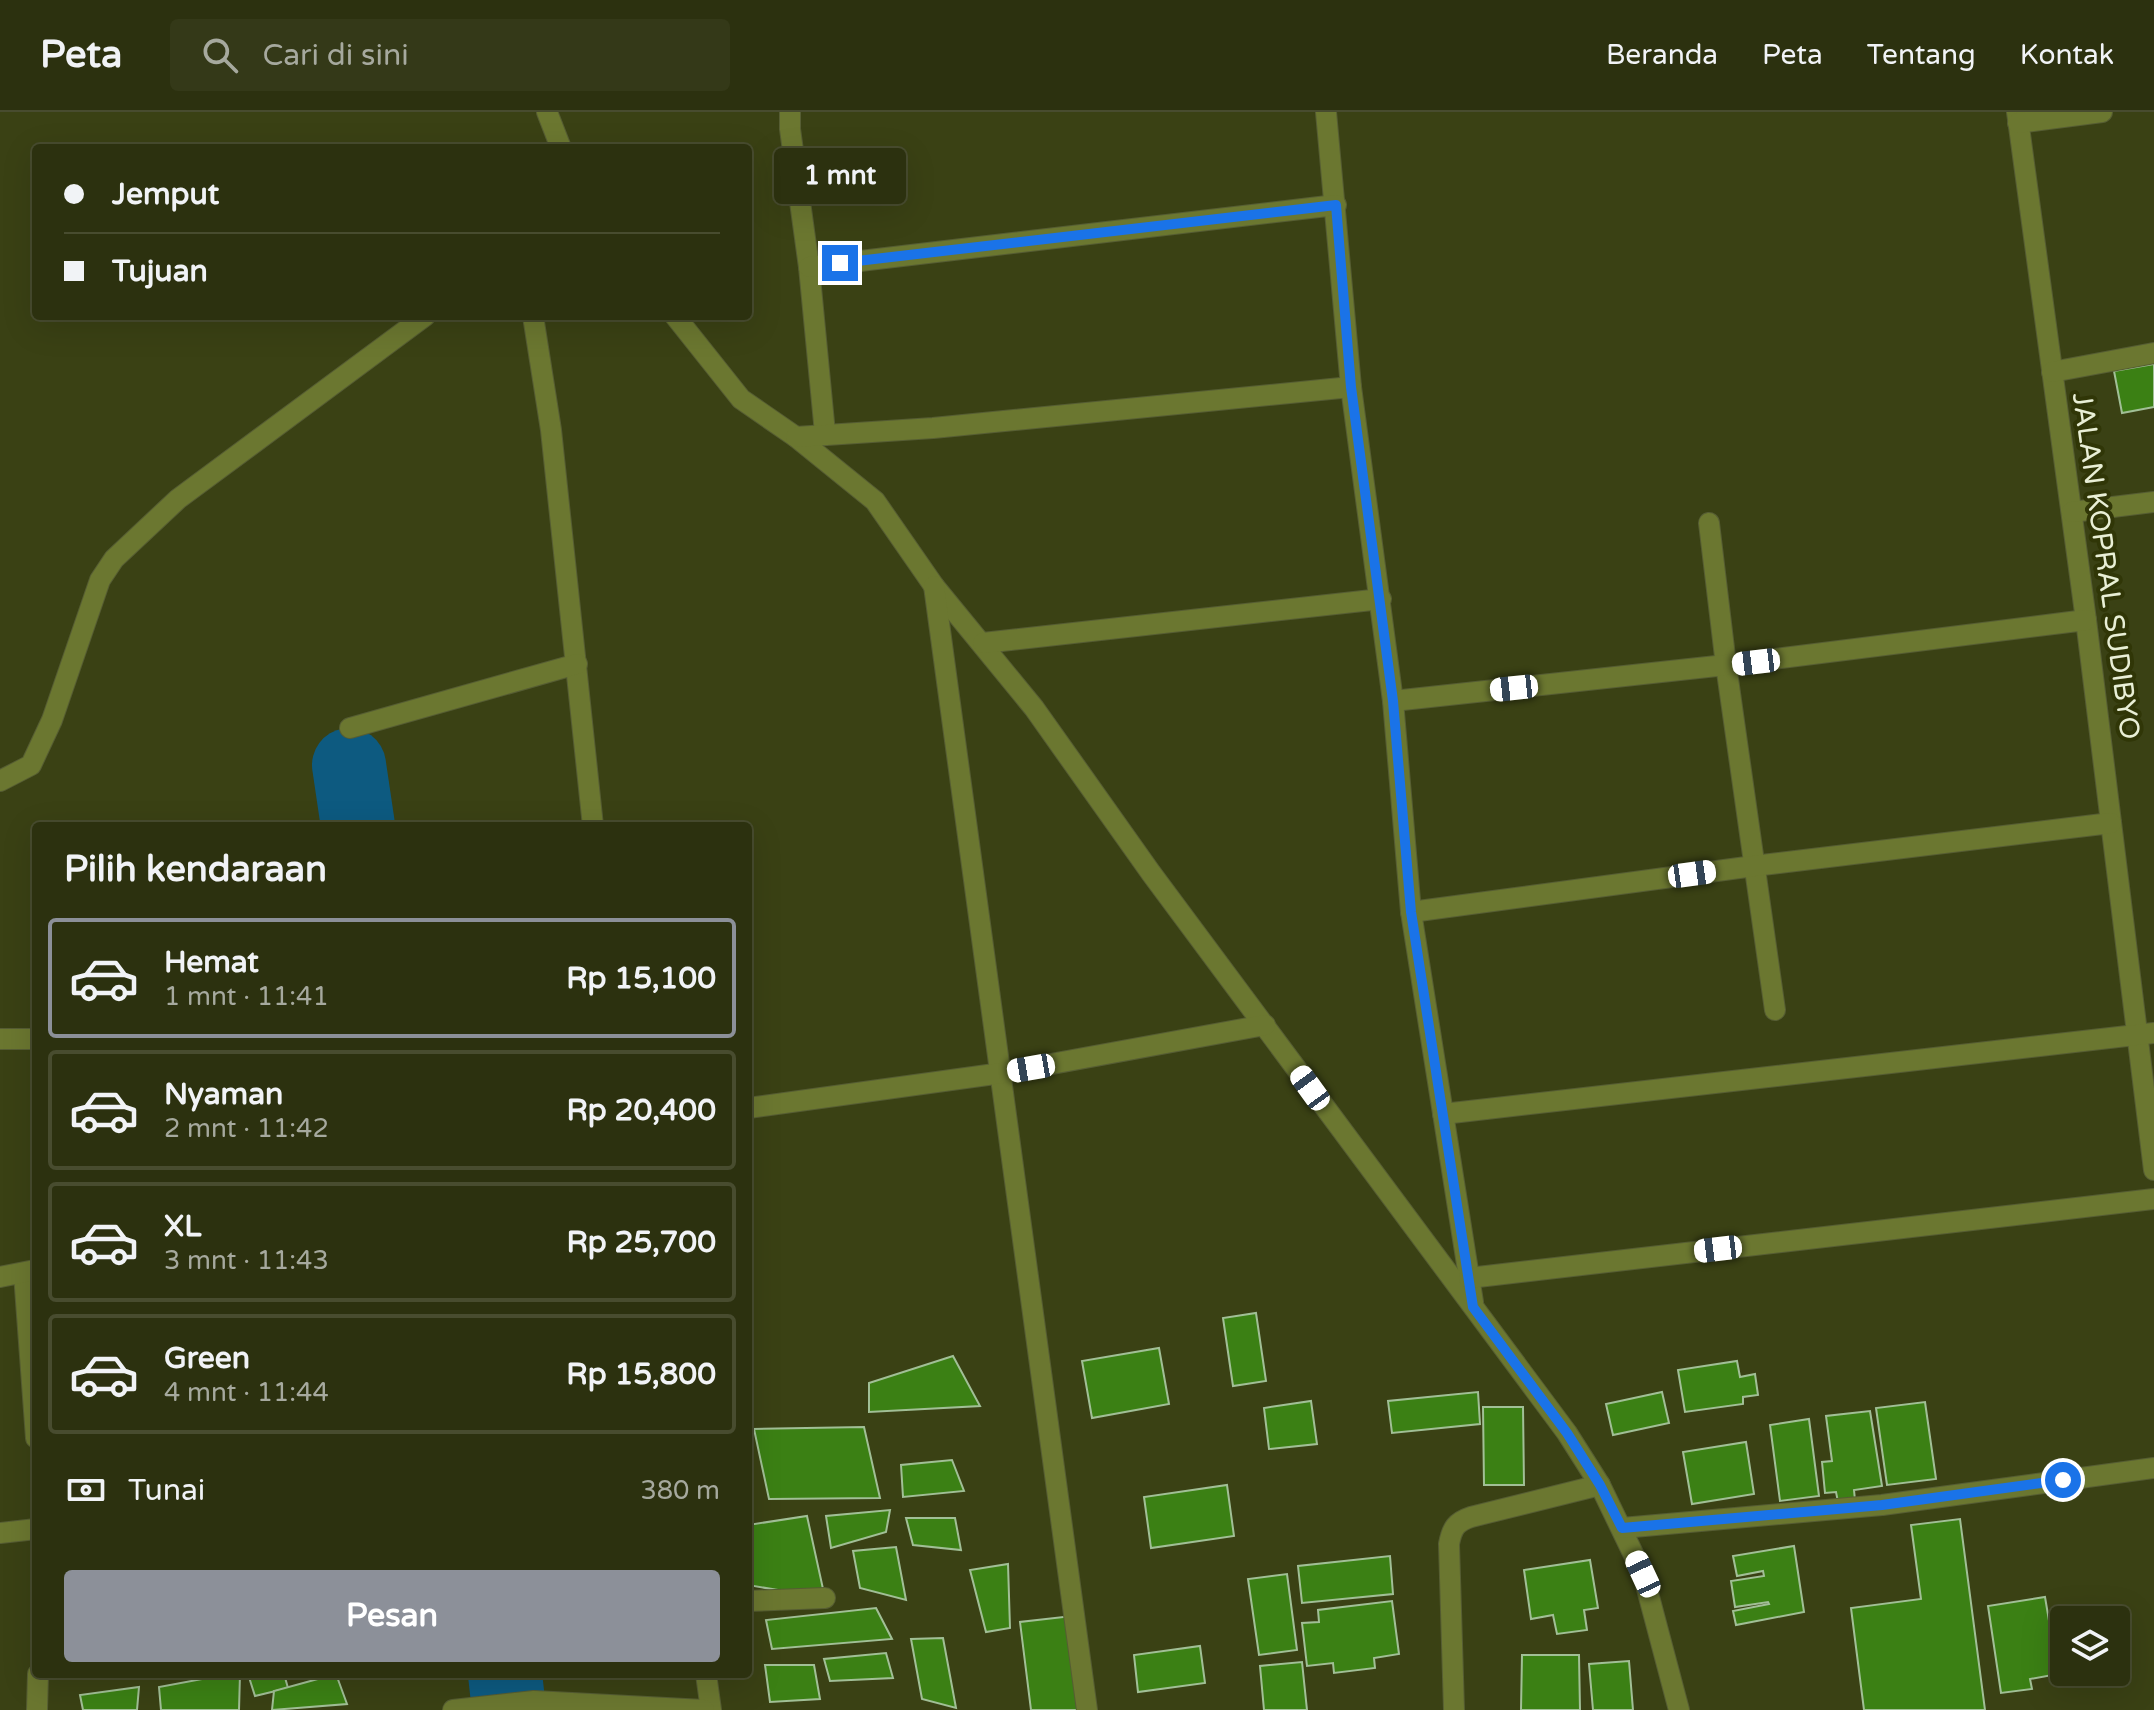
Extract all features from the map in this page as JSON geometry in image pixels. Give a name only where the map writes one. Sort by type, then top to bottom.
[{"type":"street","points":[[547,112],[559,144]]},
{"type":"street","points":[[790,112],[825,433]]},
{"type":"street","points":[[1326,112],[1351,387],[1393,701],[1411,912],[1473,1307]]},
{"type":"street","points":[[2018,117],[2102,112]]},
{"type":"street","name":"JALAN KOPRAL SUDIBYO","points":[[2018,117],[2111,823],[2146,1034],[2154,1170]]},
{"type":"street","points":[[809,267],[1336,205]]},
{"type":"street","points":[[0,781],[31,765],[52,720],[100,580],[114,559],[178,499],[420,320]]},
{"type":"street","points":[[534,320],[551,430],[593,822]]},
{"type":"street","points":[[678,320],[741,399],[796,437],[875,501],[934,586],[1034,708],[1151,873],[1567,1433],[1600,1485],[1643,1574],[1679,1710]]},
{"type":"street","points":[[2052,372],[2154,353]]},
{"type":"street","points":[[796,437],[933,428],[1351,387]]},
{"type":"street","points":[[2072,512],[2154,502]]},
{"type":"street","points":[[1709,523],[1775,1010]]},
{"type":"street","points":[[934,586],[1087,1710]]},
{"type":"street","points":[[983,643],[1381,599]]},
{"type":"street","points":[[1393,701],[1726,665],[2086,620]]},
{"type":"street","points":[[350,728],[577,664]]},
{"type":"street","points":[[1411,912],[2111,823]]},
{"type":"street","points":[[752,1107],[1002,1073],[1265,1025]]},
{"type":"street","points":[[1443,1114],[2146,1034]]},
{"type":"street","points":[[0,1039],[32,1039]]},
{"type":"street","points":[[1469,1278],[2154,1199]]},
{"type":"street","points":[[0,1277],[30,1272],[32,1327]]},
{"type":"street","points":[[1622,1528],[1882,1505],[2154,1468]]},
{"type":"street","points":[[1454,1710],[1449,1544],[1452,1530],[1460,1521],[1471,1517],[1600,1485]]},
{"type":"street","points":[[0,1533],[32,1529]]},
{"type":"street","points":[[752,1601],[825,1598]]},
{"type":"street","points":[[37,1710],[38,1678]]},
{"type":"street","points":[[707,1678],[711,1710]]},
{"type":"street","points":[[464,1709],[534,1701],[704,1710]]},
{"type":"building","points":[[2154,364],[2154,407],[2122,413],[2114,371]]},
{"type":"building","points":[[1256,1313],[1266,1381],[1233,1386],[1223,1318]]},
{"type":"building","points":[[1159,1348],[1169,1404],[1092,1418],[1082,1361]]},
{"type":"building","points":[[953,1356],[980,1406],[869,1412],[869,1383]]},
{"type":"building","points":[[1737,1361],[1740,1377],[1755,1374],[1758,1395],[1743,1397],[1743,1404],[1685,1412],[1678,1370]]},
{"type":"building","points":[[1478,1392],[1480,1424],[1392,1433],[1388,1401]]},
{"type":"building","points":[[1662,1392],[1669,1423],[1613,1435],[1606,1404]]},
{"type":"building","points":[[1311,1401],[1317,1444],[1269,1449],[1264,1408]]},
{"type":"building","points":[[1925,1402],[1936,1479],[1887,1485],[1876,1408]]},
{"type":"building","points":[[1483,1407],[1523,1407],[1524,1485],[1484,1485]]},
{"type":"building","points":[[1870,1411],[1882,1486],[1854,1490],[1855,1500],[1838,1502],[1836,1492],[1825,1493],[1822,1462],[1832,1461],[1826,1416]]},
{"type":"building","points":[[1809,1419],[1819,1496],[1780,1501],[1770,1425]]},
{"type":"building","points":[[864,1427],[880,1498],[769,1499],[754,1429]]},
{"type":"building","points":[[1746,1442],[1754,1494],[1692,1504],[1683,1452]]},
{"type":"building","points":[[952,1460],[964,1491],[903,1497],[901,1465]]},
{"type":"building","points":[[1227,1485],[1234,1536],[1151,1548],[1144,1497]]},
{"type":"building","points":[[890,1510],[886,1532],[831,1548],[826,1516]]},
{"type":"building","points":[[807,1516],[825,1598],[752,1586],[752,1524]]},
{"type":"building","points":[[906,1518],[955,1518],[961,1550],[913,1545]]},
{"type":"building","points":[[1960,1519],[1985,1710],[1864,1710],[1851,1608],[1921,1599],[1911,1525]]},
{"type":"building","points":[[1794,1546],[1804,1612],[1736,1625],[1733,1611],[1769,1604],[1735,1607],[1731,1581],[1764,1576],[1763,1571],[1737,1576],[1733,1556]]},
{"type":"building","points":[[896,1547],[906,1600],[860,1588],[853,1551]]},
{"type":"building","points":[[1390,1556],[1393,1594],[1302,1603],[1298,1566]]},
{"type":"building","points":[[1590,1560],[1598,1608],[1584,1610],[1587,1630],[1557,1634],[1553,1615],[1531,1619],[1524,1570]]},
{"type":"building","points":[[1008,1564],[1010,1628],[986,1632],[970,1570]]},
{"type":"building","points":[[1287,1574],[1297,1650],[1259,1655],[1248,1579]]},
{"type":"building","points":[[2045,1597],[2050,1627],[2050,1675],[2030,1679],[2032,1689],[2001,1693],[1988,1606]]},
{"type":"building","points":[[1392,1601],[1399,1654],[1374,1658],[1375,1668],[1334,1673],[1333,1663],[1307,1666],[1302,1623],[1319,1622],[1318,1610]]},
{"type":"building","points":[[876,1608],[892,1639],[772,1649],[766,1620]]},
{"type":"building","points":[[1072,1616],[1083,1710],[1031,1710],[1020,1622]]},
{"type":"building","points":[[943,1638],[956,1708],[922,1699],[911,1639]]},
{"type":"building","points":[[1200,1646],[1205,1683],[1138,1692],[1134,1655]]},
{"type":"building","points":[[886,1653],[893,1678],[830,1681],[824,1659]]},
{"type":"building","points":[[1522,1655],[1579,1655],[1580,1710],[1521,1710]]},
{"type":"building","points":[[1629,1661],[1633,1710],[1593,1710],[1589,1664]]},
{"type":"building","points":[[1302,1662],[1307,1710],[1264,1710],[1260,1666]]},
{"type":"building","points":[[765,1665],[814,1665],[820,1699],[770,1702]]},
{"type":"building","points":[[207,1678],[240,1678],[239,1710],[161,1710],[159,1687]]},
{"type":"building","points":[[249,1678],[285,1678],[288,1688],[255,1696]]},
{"type":"building","points":[[321,1678],[337,1678],[347,1704],[272,1710],[274,1691]]},
{"type":"building","points":[[139,1687],[137,1710],[83,1710],[80,1695]]},
{"type":"waterway","points":[[349,765],[357,822]]},
{"type":"waterway","points":[[505,1678],[509,1710]]},
{"type":"route","points":[[840,263],[1336,205],[1351,387],[1393,701],[1411,912],[1473,1307],[1567,1433],[1600,1485],[1622,1528],[1882,1505],[2063,1480]]}]
